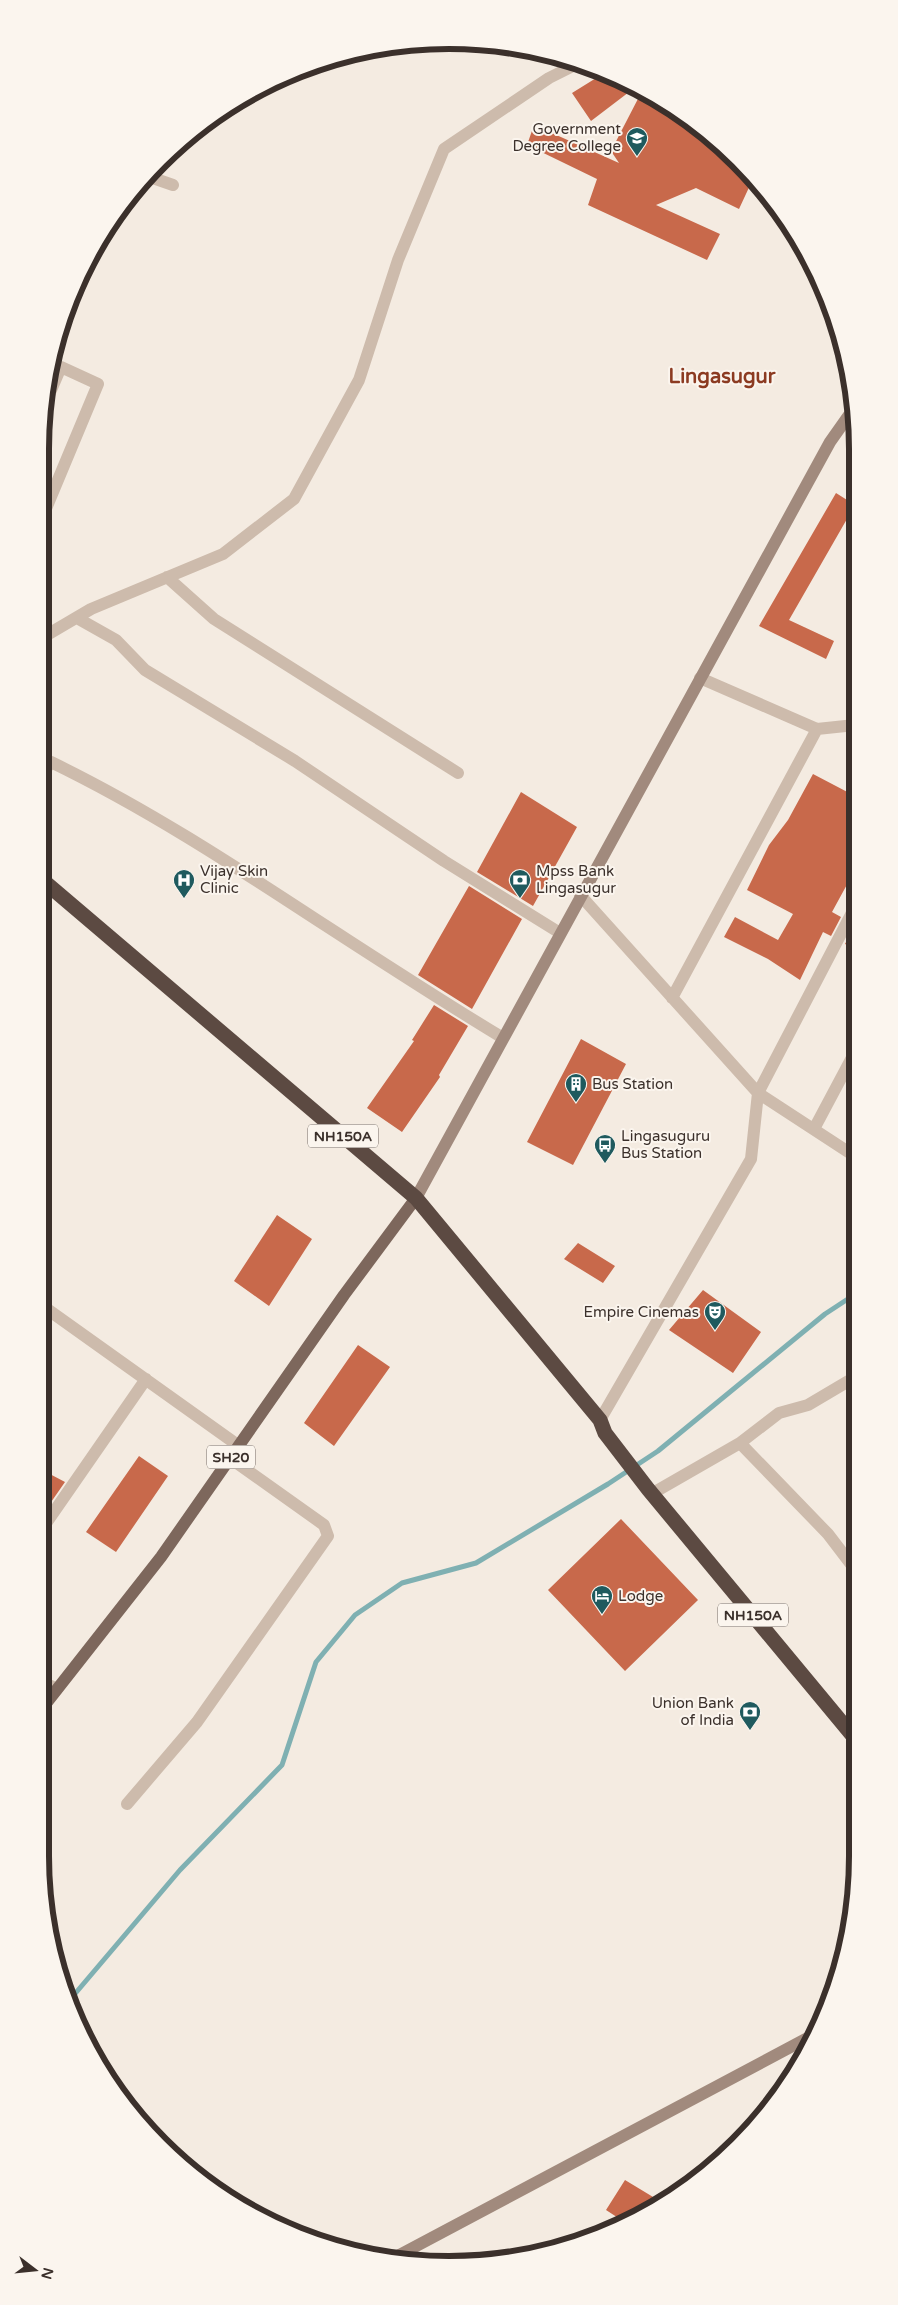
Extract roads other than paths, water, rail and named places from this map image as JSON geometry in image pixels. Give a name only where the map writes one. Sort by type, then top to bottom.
[{"type":"highway","name":"NH150A","points":[[49,886],[416,1198],[602,1426],[651,1491],[849,1731]]},
{"type":"main road","name":"SH20","points":[[49,1699],[161,1556],[416,1198]]},
{"type":"street","points":[[49,635],[92,609],[223,554],[294,499],[359,380],[398,260],[444,148],[549,78],[570,67]]},
{"type":"street","points":[[154,178],[173,185]]},
{"type":"street","points":[[49,501],[98,384],[61,367],[54,383]]},
{"type":"street","points":[[416,1198],[580,895],[830,442],[848,417]]},
{"type":"street","points":[[167,577],[214,618],[458,774]]},
{"type":"street","points":[[78,618],[116,640],[146,670],[296,761],[444,861],[560,933]]},
{"type":"street","points":[[700,678],[817,729],[849,726]]},
{"type":"street","points":[[672,998],[817,729]]},
{"type":"street","points":[[49,764],[50,762],[106,788],[190,837],[404,977],[502,1038]]},
{"type":"street","points":[[580,895],[758,1093],[849,1152]]},
{"type":"street","points":[[602,1426],[751,1159],[758,1093],[849,918]]},
{"type":"street","points":[[814,1129],[849,1063]]},
{"type":"street","points":[[49,1310],[239,1446]]},
{"type":"street","points":[[49,1519],[146,1379]]},
{"type":"street","points":[[651,1491],[740,1443],[779,1413],[808,1405],[849,1381]]},
{"type":"street","points":[[740,1443],[828,1534],[849,1562]]},
{"type":"street","points":[[127,1804],[197,1722],[328,1536],[324,1525],[230,1458]]},
{"type":"street","points":[[49,1685],[57,1689]]},
{"type":"street","points":[[402,2253],[805,2040]]},
{"type":"waterway","points":[[74,1995],[180,1870],[282,1765],[316,1662],[355,1615],[402,1583],[476,1563],[608,1484],[658,1451],[825,1314],[849,1298]]},
{"type":"place","name":"Government Degree College","points":[[637,157]]},
{"type":"place","name":"Vijay Skin Clinic","points":[[184,899]]},
{"type":"place","name":"Mpss Bank Lingasugur","points":[[520,899]]},
{"type":"place","name":"Bus Station","points":[[576,1103]]},
{"type":"place","name":"Lingasuguru Bus Station","points":[[605,1164]]},
{"type":"place","name":"Empire Cinemas","points":[[715,1331]]},
{"type":"place","name":"Lodge","points":[[602,1615]]},
{"type":"place","name":"Union Bank of India","points":[[750,1731]]},
{"type":"district","name":"Lingasugur","points":[[722,377]]}]
